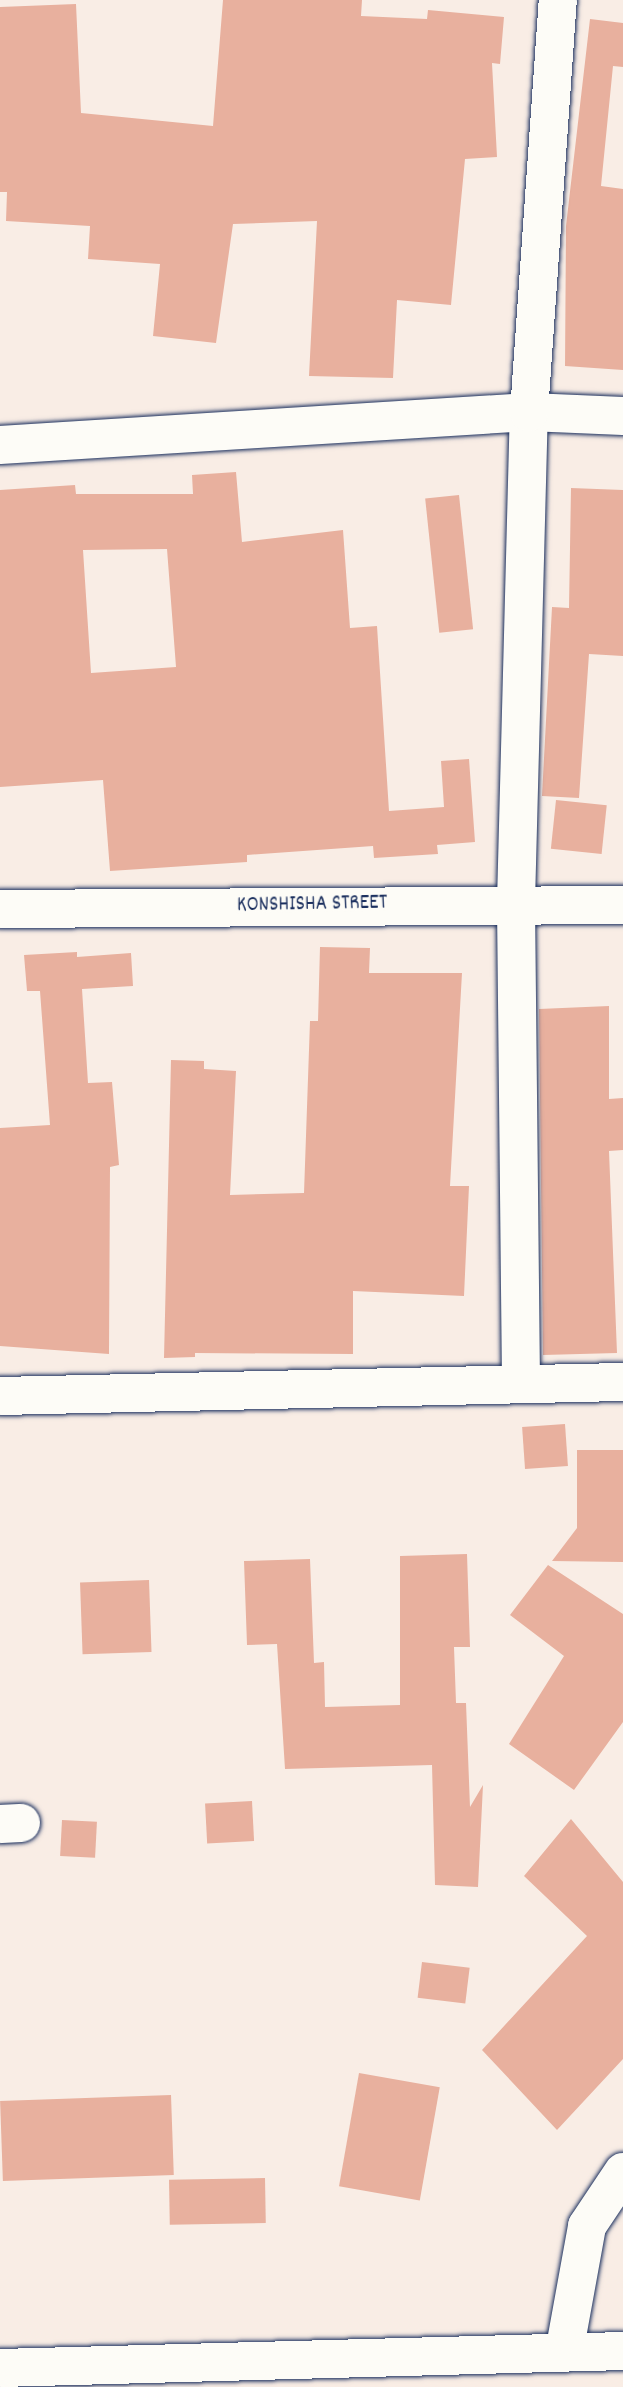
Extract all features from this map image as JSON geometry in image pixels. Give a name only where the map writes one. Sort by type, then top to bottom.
[{"type":"street","points":[[521,1382],[516,902],[529,412],[558,0]]},
{"type":"street","points":[[0,445],[529,412],[623,416]]},
{"type":"street","name":"KONSHISHA STREET","points":[[0,909],[516,902],[623,905]]},
{"type":"street","points":[[0,1395],[521,1382],[623,1382]]},
{"type":"street","points":[[564,2353],[587,2226],[623,2172]]},
{"type":"street","points":[[0,2368],[623,2351]]},
{"type":"building","points":[[223,0],[362,0],[361,16],[427,19],[428,10],[504,17],[500,64],[492,63],[497,157],[465,159],[451,305],[397,300],[393,378],[309,376],[317,221],[233,224],[216,343],[153,336],[160,264],[88,259],[90,226],[6,221],[7,192],[0,192],[0,7],[76,4],[81,113],[213,126]]},
{"type":"building","points":[[590,19],[623,23],[623,67],[613,66],[601,186],[623,189],[623,370],[565,366],[566,226]]},
{"type":"building","points":[[236,472],[242,542],[343,530],[350,628],[377,626],[389,811],[444,807],[441,761],[469,759],[475,842],[437,845],[438,854],[374,858],[373,846],[247,855],[247,862],[110,871],[103,780],[0,787],[0,490],[75,485],[76,494],[193,494],[192,475]],"holes":[[[167,549],[176,667],[91,673],[83,550]]]},
{"type":"building","points":[[571,488],[623,490],[623,656],[589,654],[579,798],[542,796],[552,607],[569,608]]},
{"type":"building","points":[[459,495],[473,629],[439,633],[425,499]]},
{"type":"building","points":[[556,800],[607,805],[602,854],[551,849]]},
{"type":"building","points":[[320,947],[370,948],[369,973],[462,973],[450,1186],[469,1186],[464,1296],[353,1291],[353,1354],[195,1353],[195,1357],[164,1358],[171,1060],[204,1061],[204,1069],[236,1071],[230,1195],[304,1193],[310,1021],[318,1021]]},
{"type":"building","points":[[77,952],[77,957],[131,953],[133,986],[82,989],[88,1083],[112,1082],[119,1165],[110,1167],[109,1354],[0,1346],[0,1128],[50,1125],[40,991],[27,991],[24,955]]},
{"type":"building","points":[[609,1006],[609,1099],[623,1098],[623,1150],[609,1151],[617,1353],[543,1355],[539,1009]]},
{"type":"building","points":[[565,1424],[568,1466],[525,1469],[522,1427]]},
{"type":"building","points":[[577,1450],[623,1450],[623,1562],[552,1561],[577,1528]]},
{"type":"building","points":[[467,1554],[470,1647],[454,1647],[456,1703],[466,1703],[470,1807],[483,1785],[478,1887],[435,1885],[432,1765],[285,1769],[277,1644],[247,1645],[244,1561],[310,1559],[314,1663],[324,1662],[325,1707],[400,1705],[400,1556]]},
{"type":"building","points":[[548,1565],[623,1614],[623,1722],[574,1790],[509,1744],[564,1656],[510,1615]]},
{"type":"building","points":[[149,1580],[152,1652],[83,1654],[80,1582]]},
{"type":"building","points":[[252,1801],[254,1841],[207,1843],[205,1803]]},
{"type":"building","points":[[571,1819],[623,1882],[623,2059],[557,2130],[482,2050],[587,1936],[524,1876]]},
{"type":"building","points":[[62,1820],[97,1822],[95,1858],[60,1856]]},
{"type":"building","points":[[422,1962],[470,1968],[465,2004],[418,1998]]},
{"type":"building","points":[[359,2073],[440,2087],[420,2200],[339,2186]]},
{"type":"building","points":[[171,2095],[174,2175],[3,2181],[0,2101]]},
{"type":"building","points":[[265,2178],[266,2223],[170,2225],[169,2180]]}]
